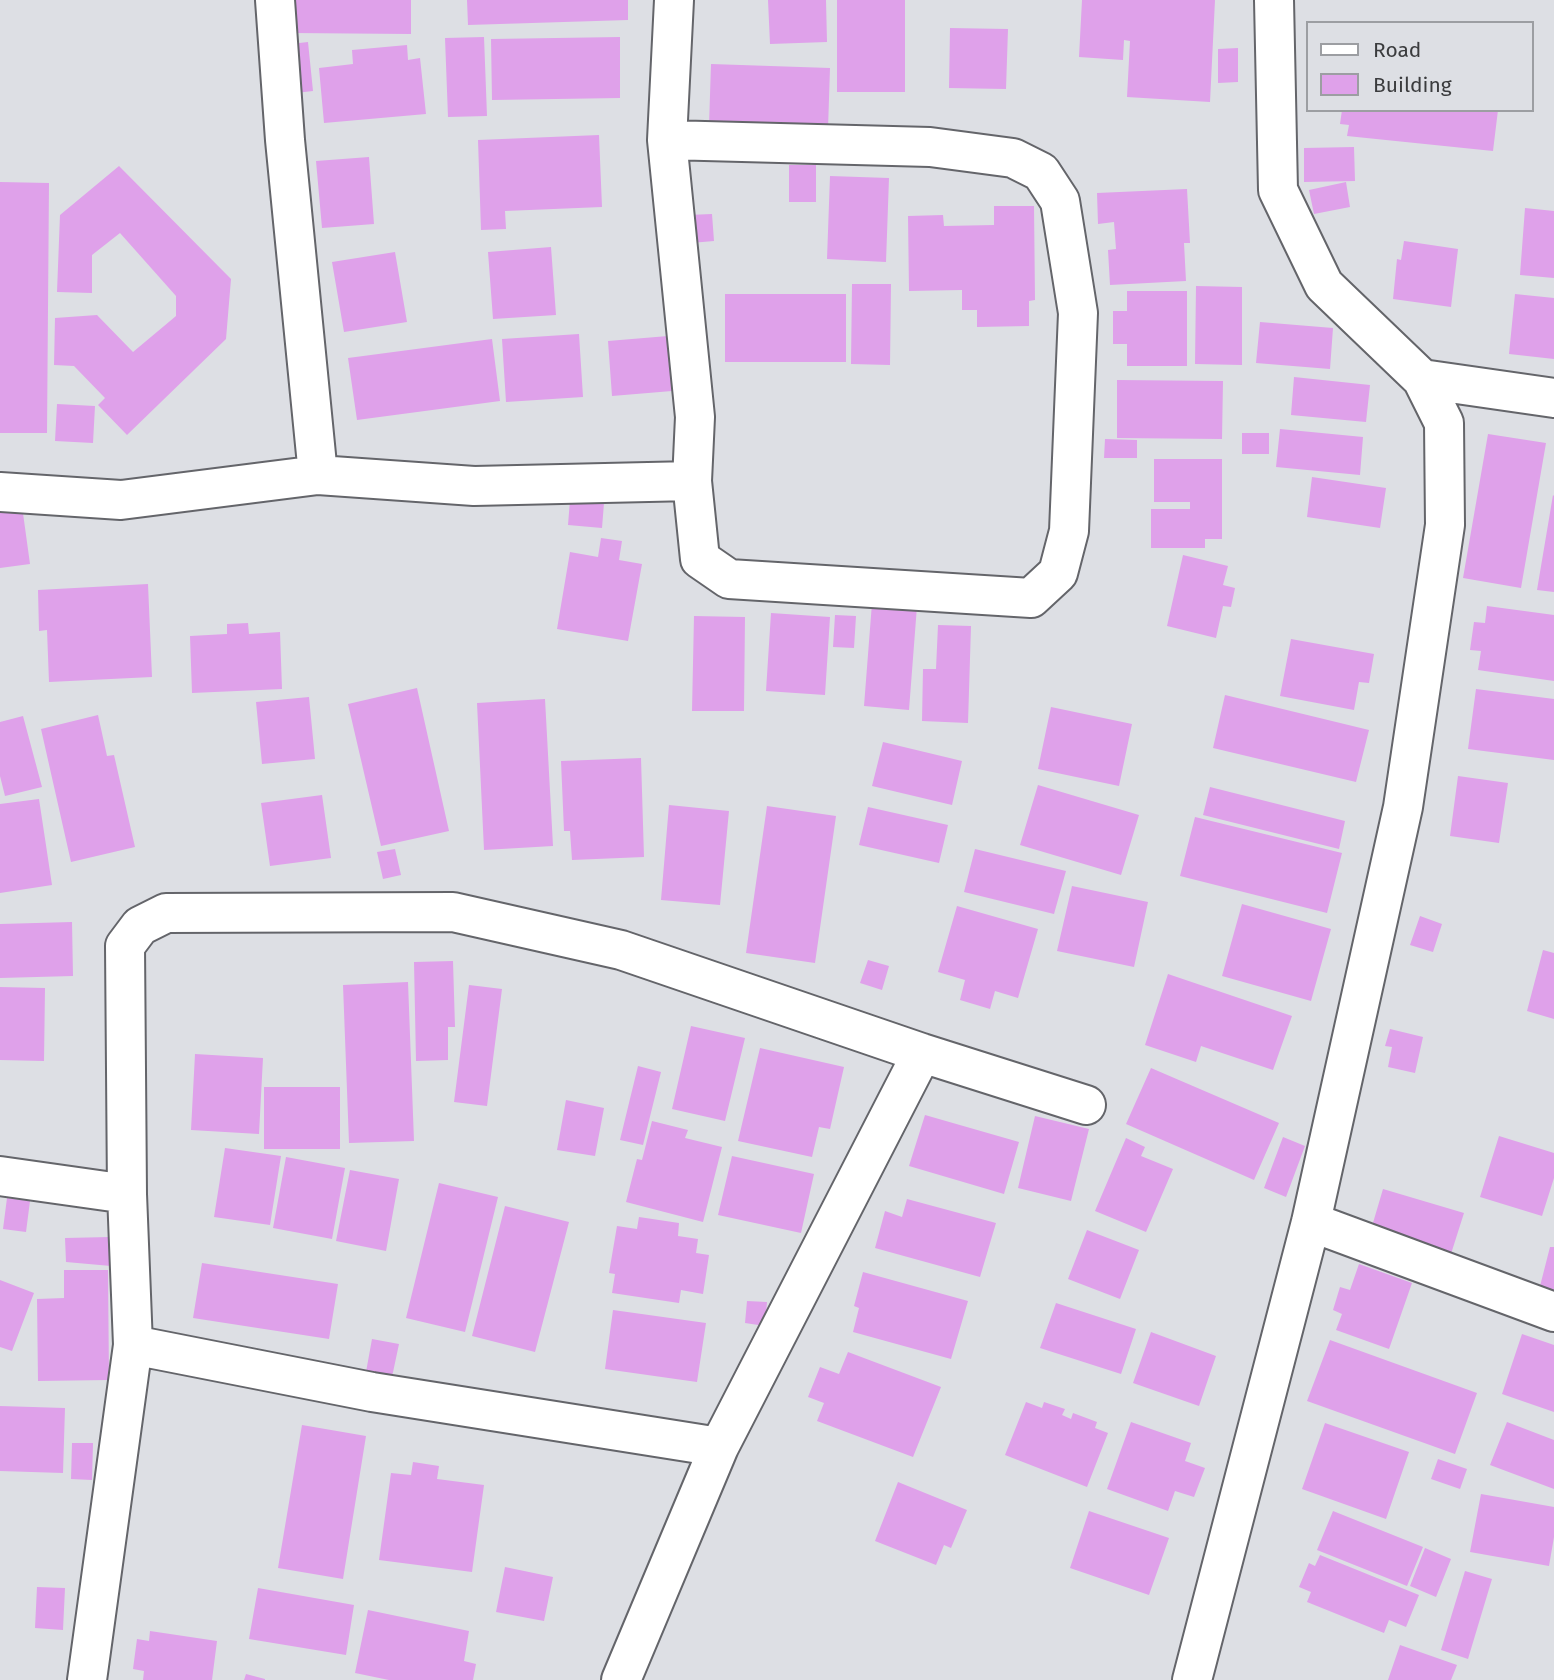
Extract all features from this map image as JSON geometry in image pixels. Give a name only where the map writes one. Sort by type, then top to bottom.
[{"type":"street","points":[[275,0],[285,141],[318,475]]},
{"type":"street","points":[[667,141],[930,147],[1013,158],[1041,172],[1060,201],[1077,313],[1069,531],[1058,573],[1031,598],[729,579],[700,559],[692,481],[695,417],[667,141],[674,0]]},
{"type":"street","points":[[1192,1680],[1311,1222],[1403,807],[1445,525],[1444,423],[1422,379],[1324,285],[1278,190],[1275,0]]},
{"type":"street","points":[[1422,379],[1554,398]]},
{"type":"street","points":[[0,492],[121,500],[318,475],[474,486],[692,481]]},
{"type":"street","points":[[87,1680],[133,1345],[127,1194],[125,946],[140,926],[166,913],[453,912],[621,950],[922,1053],[1086,1105]]},
{"type":"street","points":[[621,1680],[719,1447],[922,1053]]},
{"type":"street","points":[[0,1176],[127,1194]]},
{"type":"street","points":[[1311,1222],[1554,1312]]},
{"type":"street","points":[[133,1345],[372,1392],[719,1447]]},
{"type":"building","points":[[284,0],[411,0],[411,34],[292,33]]},
{"type":"building","points":[[467,0],[628,0],[628,20],[468,25]]},
{"type":"building","points":[[768,0],[826,0],[827,42],[770,44]]},
{"type":"building","points":[[837,0],[905,0],[905,92],[837,92]]},
{"type":"building","points":[[1082,0],[1215,0],[1210,102],[1127,97],[1130,41],[1124,40],[1123,60],[1079,57]]},
{"type":"building","points":[[950,28],[1008,29],[1006,89],[949,88]]},
{"type":"building","points":[[484,37],[487,116],[448,117],[445,38]]},
{"type":"building","points":[[620,37],[620,98],[492,100],[491,39]]},
{"type":"building","points":[[308,42],[313,91],[287,94],[282,45]]},
{"type":"building","points":[[407,45],[408,60],[420,58],[426,114],[324,123],[319,68],[353,64],[352,50]]},
{"type":"building","points":[[1238,48],[1238,82],[1218,83],[1218,49]]},
{"type":"building","points":[[711,64],[830,68],[828,129],[709,126]]},
{"type":"building","points":[[1342,112],[1498,112],[1493,151],[1347,136],[1349,125],[1340,124]]},
{"type":"building","points":[[599,135],[602,207],[505,211],[506,229],[481,230],[478,140]]},
{"type":"building","points":[[1354,147],[1355,181],[1304,182],[1304,148]]},
{"type":"building","points":[[369,157],[374,224],[322,228],[316,161]]},
{"type":"building","points":[[789,165],[816,165],[816,202],[789,202]]},
{"type":"building","points":[[119,166],[231,279],[226,339],[127,435],[98,405],[105,398],[74,366],[54,365],[55,318],[97,315],[133,352],[176,316],[176,296],[120,233],[92,255],[92,293],[57,292],[60,215]]},
{"type":"building","points":[[830,176],[889,178],[886,262],[827,259]]},
{"type":"building","points":[[0,182],[49,183],[47,433],[0,433]]},
{"type":"building","points":[[1346,182],[1350,207],[1314,214],[1309,190]]},
{"type":"building","points":[[1187,189],[1190,243],[1184,243],[1186,281],[1110,285],[1108,250],[1116,249],[1114,222],[1098,224],[1097,193]]},
{"type":"building","points":[[994,206],[1034,206],[1035,300],[1029,301],[1029,326],[977,327],[977,310],[962,310],[962,290],[909,291],[908,216],[943,215],[944,226],[994,225]]},
{"type":"building","points":[[1525,208],[1554,211],[1554,278],[1520,275]]},
{"type":"building","points":[[712,214],[714,241],[691,243],[688,215]]},
{"type":"building","points":[[1404,241],[1458,249],[1451,307],[1393,299],[1397,259],[1401,260]]},
{"type":"building","points":[[551,247],[556,315],[493,319],[488,252]]},
{"type":"building","points":[[395,252],[407,322],[344,332],[332,262]]},
{"type":"building","points":[[852,284],[891,284],[890,365],[851,364]]},
{"type":"building","points":[[1196,286],[1242,287],[1242,365],[1195,364]]},
{"type":"building","points":[[1127,291],[1187,291],[1187,366],[1127,366],[1127,344],[1113,344],[1113,311],[1127,311]]},
{"type":"building","points":[[725,294],[846,294],[846,362],[725,362]]},
{"type":"building","points":[[1515,294],[1554,298],[1554,359],[1509,354]]},
{"type":"building","points":[[1260,322],[1333,328],[1330,369],[1256,363]]},
{"type":"building","points":[[579,334],[583,397],[506,402],[502,339]]},
{"type":"building","points":[[668,336],[672,391],[612,396],[608,341]]},
{"type":"building","points":[[492,339],[500,401],[357,420],[348,358]]},
{"type":"building","points":[[1294,377],[1370,385],[1366,422],[1291,415]]},
{"type":"building","points":[[1117,380],[1223,381],[1222,439],[1117,438]]},
{"type":"building","points":[[57,404],[95,406],[93,443],[55,441]]},
{"type":"building","points":[[1280,429],[1363,437],[1360,475],[1276,467]]},
{"type":"building","points":[[1242,433],[1269,433],[1269,454],[1242,454]]},
{"type":"building","points":[[1488,434],[1546,443],[1521,588],[1463,578]]},
{"type":"building","points":[[1105,439],[1137,440],[1137,458],[1104,458]]},
{"type":"building","points":[[1154,459],[1222,459],[1222,539],[1205,539],[1205,548],[1151,548],[1151,509],[1190,509],[1190,502],[1154,502]]},
{"type":"building","points":[[1312,477],[1386,488],[1380,528],[1307,517]]},
{"type":"building","points":[[1554,496],[1554,592],[1537,590]]},
{"type":"building","points":[[570,500],[604,503],[602,528],[568,525]]},
{"type":"building","points":[[22,506],[30,564],[0,568],[0,509]]},
{"type":"building","points":[[601,538],[622,541],[619,560],[642,564],[628,641],[557,629],[570,552],[598,557]]},
{"type":"building","points":[[1183,555],[1228,566],[1223,585],[1235,588],[1231,607],[1223,606],[1216,638],[1167,626]]},
{"type":"building","points":[[148,584],[152,677],[49,682],[47,630],[39,631],[38,590]]},
{"type":"building","points":[[872,603],[917,606],[909,710],[864,706]]},
{"type":"building","points":[[1487,606],[1554,615],[1554,681],[1478,670],[1481,651],[1470,650],[1474,622],[1485,623]]},
{"type":"building","points":[[771,613],[830,617],[825,695],[766,691]]},
{"type":"building","points":[[835,615],[856,616],[854,648],[833,647]]},
{"type":"building","points":[[694,616],[745,617],[744,711],[692,711]]},
{"type":"building","points":[[248,623],[249,634],[280,632],[282,689],[192,693],[190,636],[227,634],[227,624]]},
{"type":"building","points":[[938,625],[971,626],[968,723],[922,721],[923,669],[936,669]]},
{"type":"building","points":[[1291,639],[1374,654],[1369,683],[1359,682],[1354,710],[1280,696]]},
{"type":"building","points":[[417,688],[449,831],[381,846],[348,704]]},
{"type":"building","points":[[1476,689],[1554,699],[1554,760],[1468,749]]},
{"type":"building","points":[[1225,695],[1369,730],[1356,782],[1213,748]]},
{"type":"building","points":[[309,697],[315,759],[262,764],[256,702]]},
{"type":"building","points":[[545,699],[553,846],[484,850],[477,703]]},
{"type":"building","points":[[1051,707],[1132,724],[1119,786],[1038,769]]},
{"type":"building","points":[[98,715],[107,756],[114,755],[135,847],[71,862],[41,729]]},
{"type":"building","points":[[23,716],[42,787],[5,796],[0,776],[0,722]]},
{"type":"building","points":[[883,742],[962,761],[952,805],[872,786]]},
{"type":"building","points":[[641,758],[644,857],[572,860],[570,831],[564,831],[561,761]]},
{"type":"building","points":[[1458,776],[1508,783],[1499,843],[1450,836]]},
{"type":"building","points":[[1038,785],[1139,815],[1121,875],[1020,845]]},
{"type":"building","points":[[1210,787],[1345,821],[1339,849],[1203,815]]},
{"type":"building","points":[[322,795],[331,858],[270,866],[261,803]]},
{"type":"building","points":[[39,799],[52,885],[0,893],[0,804]]},
{"type":"building","points":[[669,805],[729,811],[720,905],[661,900]]},
{"type":"building","points":[[767,806],[836,816],[815,963],[746,953]]},
{"type":"building","points":[[868,807],[948,825],[939,863],[859,845]]},
{"type":"building","points":[[1195,817],[1342,853],[1327,913],[1180,876]]},
{"type":"building","points":[[395,849],[401,875],[383,879],[377,852]]},
{"type":"building","points":[[975,849],[1066,871],[1054,914],[964,892]]},
{"type":"building","points":[[1072,886],[1148,902],[1134,967],[1057,951]]},
{"type":"building","points":[[1242,904],[1331,929],[1311,1001],[1222,976]]},
{"type":"building","points":[[957,906],[1038,929],[1018,998],[995,991],[990,1009],[960,1000],[965,980],[938,972]]},
{"type":"building","points":[[1420,916],[1442,924],[1433,952],[1410,945]]},
{"type":"building","points":[[72,922],[73,976],[0,978],[0,924]]},
{"type":"building","points":[[1543,950],[1554,953],[1554,1019],[1527,1011]]},
{"type":"building","points":[[868,960],[889,966],[882,990],[860,983]]},
{"type":"building","points":[[453,961],[455,1027],[448,1027],[448,1060],[416,1061],[414,962]]},
{"type":"building","points":[[1168,974],[1292,1016],[1273,1070],[1201,1046],[1196,1062],[1145,1045]]},
{"type":"building","points":[[408,982],[414,1141],[349,1143],[343,985]]},
{"type":"building","points":[[469,985],[502,989],[487,1106],[454,1102]]},
{"type":"building","points":[[0,987],[45,988],[44,1061],[0,1060]]},
{"type":"building","points":[[691,1026],[745,1038],[725,1121],[672,1109]]},
{"type":"building","points":[[1390,1029],[1423,1037],[1415,1073],[1388,1067],[1392,1047],[1385,1046]]},
{"type":"building","points":[[760,1048],[844,1067],[830,1129],[819,1127],[812,1157],[738,1141]]},
{"type":"building","points":[[195,1054],[263,1058],[259,1134],[191,1130]]},
{"type":"building","points":[[638,1066],[661,1072],[643,1145],[620,1140]]},
{"type":"building","points":[[1151,1068],[1279,1123],[1254,1180],[1126,1124]]},
{"type":"building","points":[[264,1087],[340,1087],[340,1149],[264,1149]]},
{"type":"building","points":[[566,1100],[604,1108],[595,1156],[557,1150]]},
{"type":"building","points":[[925,1115],[1019,1142],[1004,1194],[909,1166]]},
{"type":"building","points":[[1035,1116],[1089,1129],[1071,1201],[1018,1188]]},
{"type":"building","points":[[652,1121],[688,1130],[685,1138],[722,1147],[703,1222],[626,1202],[637,1159],[642,1160]]},
{"type":"building","points":[[1499,1136],[1554,1153],[1554,1178],[1542,1216],[1480,1197]]},
{"type":"building","points":[[1283,1137],[1305,1146],[1286,1197],[1264,1188]]},
{"type":"building","points":[[1126,1138],[1145,1147],[1141,1156],[1173,1169],[1146,1232],[1095,1211]]},
{"type":"building","points":[[225,1148],[281,1156],[270,1225],[214,1217]]},
{"type":"building","points":[[732,1156],[814,1174],[801,1233],[718,1215]]},
{"type":"building","points":[[286,1157],[345,1168],[332,1239],[273,1228]]},
{"type":"building","points":[[350,1170],[399,1179],[386,1251],[336,1241]]},
{"type":"building","points":[[439,1183],[498,1197],[465,1332],[406,1318]]},
{"type":"building","points":[[1383,1189],[1464,1213],[1450,1257],[1370,1233]]},
{"type":"building","points":[[7,1198],[30,1201],[26,1232],[3,1229]]},
{"type":"building","points":[[907,1199],[996,1223],[980,1277],[875,1248],[885,1211],[902,1217]]},
{"type":"building","points":[[505,1206],[569,1222],[535,1352],[472,1336]]},
{"type":"building","points":[[639,1217],[679,1223],[678,1236],[698,1239],[696,1253],[709,1255],[703,1294],[681,1290],[679,1303],[612,1293],[615,1274],[609,1273],[617,1226],[637,1229]]},
{"type":"building","points":[[1087,1230],[1139,1250],[1120,1299],[1068,1279]]},
{"type":"building","points":[[110,1237],[111,1266],[66,1262],[65,1238]]},
{"type":"building","points":[[1550,1247],[1554,1247],[1554,1298],[1538,1294]]},
{"type":"building","points":[[202,1263],[338,1284],[329,1339],[193,1318]]},
{"type":"building","points":[[1359,1264],[1412,1283],[1389,1349],[1336,1330],[1342,1314],[1333,1310],[1340,1287],[1350,1290]]},
{"type":"building","points":[[64,1270],[108,1270],[109,1380],[38,1381],[37,1299],[64,1298]]},
{"type":"building","points":[[863,1272],[968,1301],[951,1359],[853,1332],[859,1308],[854,1306]]},
{"type":"building","points":[[0,1280],[34,1293],[12,1351],[0,1347]]},
{"type":"building","points":[[747,1301],[767,1302],[765,1326],[745,1323]]},
{"type":"building","points":[[1056,1303],[1136,1329],[1121,1374],[1040,1348]]},
{"type":"building","points":[[613,1310],[706,1323],[697,1382],[605,1369]]},
{"type":"building","points":[[1151,1332],[1216,1356],[1199,1406],[1133,1383]]},
{"type":"building","points":[[1522,1334],[1554,1345],[1554,1412],[1502,1394]]},
{"type":"building","points":[[372,1339],[399,1344],[392,1377],[366,1372]]},
{"type":"building","points":[[1330,1340],[1477,1393],[1455,1454],[1307,1401]]},
{"type":"building","points":[[848,1352],[941,1387],[913,1457],[817,1421],[824,1403],[808,1397],[820,1367],[839,1374]]},
{"type":"building","points":[[1026,1402],[1042,1408],[1044,1402],[1065,1409],[1062,1415],[1071,1419],[1073,1413],[1097,1422],[1095,1428],[1108,1433],[1087,1487],[1005,1455]]},
{"type":"building","points":[[0,1406],[65,1408],[63,1473],[0,1471]]},
{"type":"building","points":[[1131,1422],[1191,1443],[1185,1461],[1205,1468],[1194,1497],[1175,1491],[1168,1511],[1107,1489]]},
{"type":"building","points":[[1507,1422],[1554,1440],[1554,1489],[1490,1465]]},
{"type":"building","points":[[1325,1423],[1409,1452],[1386,1519],[1302,1489]]},
{"type":"building","points":[[302,1425],[366,1436],[343,1579],[278,1568]]},
{"type":"building","points":[[72,1443],[93,1443],[92,1480],[71,1479]]},
{"type":"building","points":[[1438,1459],[1467,1469],[1460,1489],[1431,1479]]},
{"type":"building","points":[[413,1462],[439,1466],[437,1479],[484,1485],[472,1572],[379,1560],[391,1473],[411,1475]]},
{"type":"building","points":[[898,1482],[967,1510],[951,1548],[944,1545],[936,1565],[875,1541]]},
{"type":"building","points":[[1481,1494],[1554,1507],[1554,1537],[1549,1566],[1470,1552]]},
{"type":"building","points":[[1089,1511],[1169,1538],[1149,1595],[1070,1568]]},
{"type":"building","points":[[1333,1511],[1423,1547],[1407,1586],[1317,1550]]},
{"type":"building","points":[[1425,1548],[1451,1559],[1436,1597],[1410,1586]]},
{"type":"building","points":[[1320,1555],[1419,1595],[1406,1627],[1389,1620],[1384,1633],[1307,1602],[1311,1592],[1299,1587],[1309,1563],[1315,1566]]},
{"type":"building","points":[[505,1567],[553,1577],[544,1621],[496,1612]]},
{"type":"building","points":[[1465,1571],[1492,1579],[1468,1659],[1441,1650]]},
{"type":"building","points":[[37,1587],[65,1588],[63,1630],[35,1628]]},
{"type":"building","points":[[258,1588],[354,1605],[346,1655],[249,1639]]},
{"type":"building","points":[[368,1610],[469,1631],[464,1661],[476,1664],[473,1680],[389,1680],[355,1673]]},
{"type":"building","points":[[150,1631],[217,1641],[212,1680],[143,1680],[144,1671],[133,1669],[137,1639],[149,1641]]},
{"type":"building","points":[[1400,1645],[1457,1665],[1451,1680],[1388,1680]]},
{"type":"building","points":[[246,1674],[265,1679],[265,1680],[244,1680]]}]
